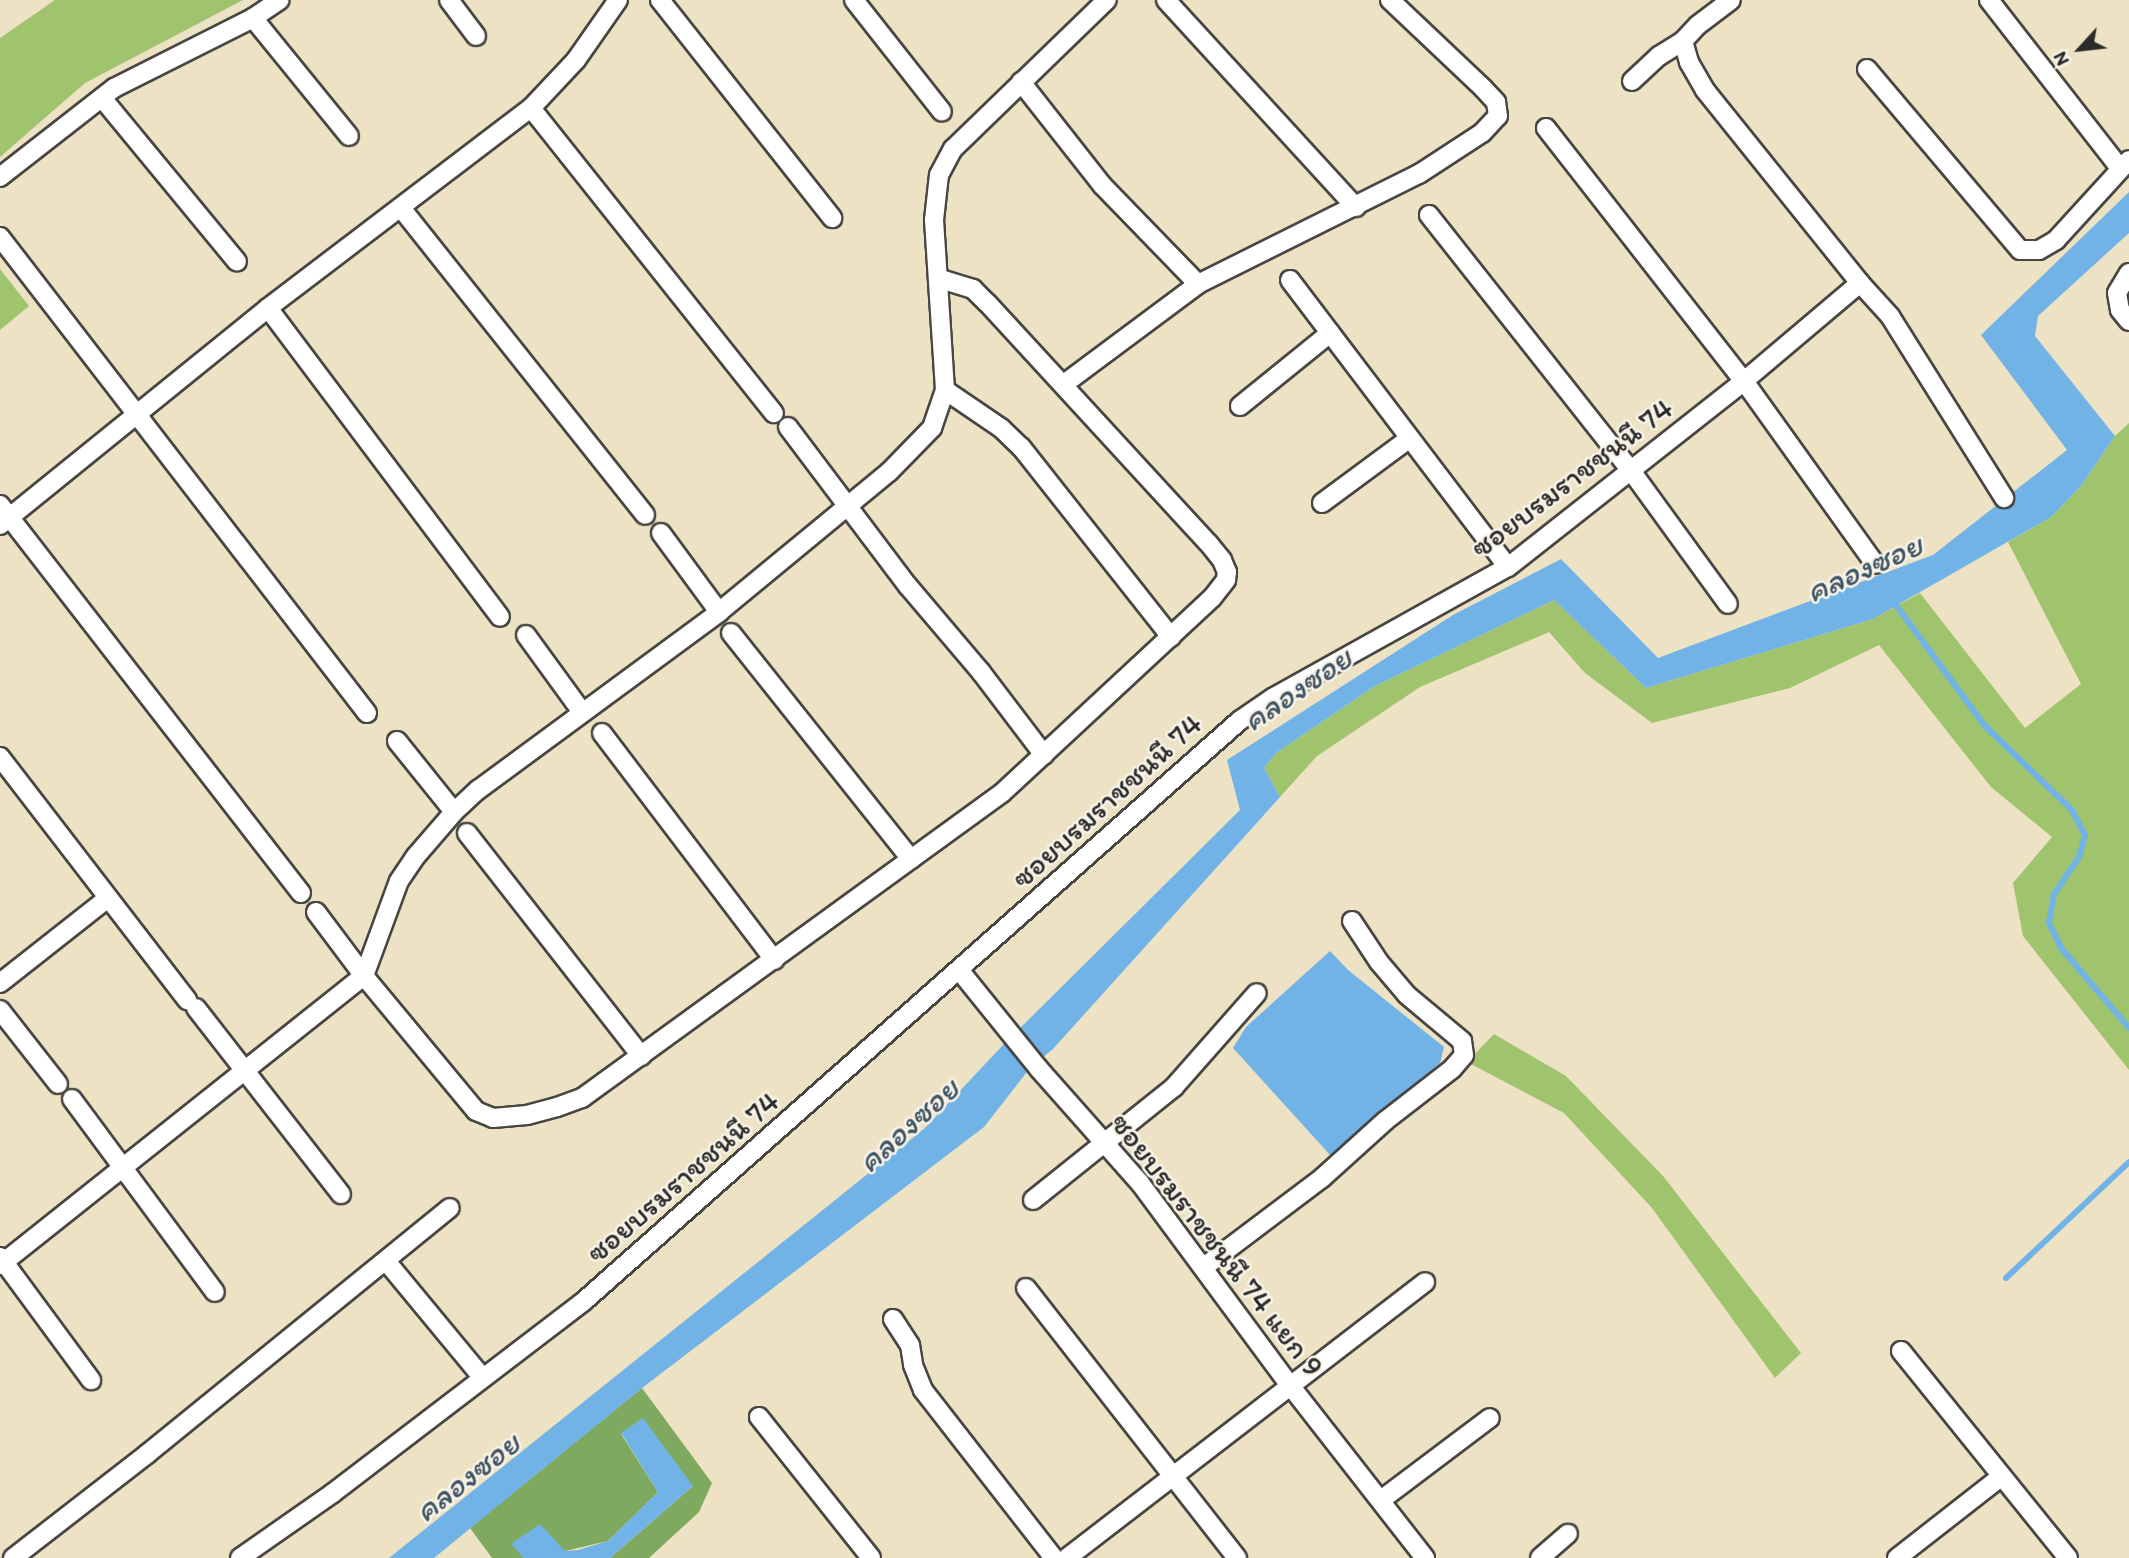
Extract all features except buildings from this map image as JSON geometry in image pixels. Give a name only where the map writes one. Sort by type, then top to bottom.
[{"type":"street","points":[[0,177],[114,88],[253,18],[280,0]]},
{"type":"street","points":[[449,0],[476,36]]},
{"type":"street","points":[[301,893],[3,516],[138,414],[268,308],[531,108],[576,60],[618,0]]},
{"type":"street","points":[[660,0],[832,218]]},
{"type":"street","points":[[854,0],[942,112]]},
{"type":"street","points":[[91,1380],[1,1261],[123,1170],[364,976],[400,881],[416,856],[454,812],[582,712],[719,612],[889,472],[932,428],[945,390],[940,279],[934,220],[939,176],[953,149],[1107,0]]},
{"type":"street","points":[[1166,0],[1356,207]]},
{"type":"street","points":[[1064,384],[1198,284],[1419,174],[1482,133],[1498,116],[1496,102],[1483,88],[1390,0]]},
{"type":"street","points":[[1632,81],[1659,56],[1684,41],[1698,25],[1731,0]]},
{"type":"street","points":[[1867,69],[2020,250],[2039,250],[2056,240],[2125,164],[1989,0]]},
{"type":"street","points":[[253,18],[349,136]]},
{"type":"street","points":[[1684,41],[1689,62],[1705,90],[1889,316],[2004,498]]},
{"type":"street","points":[[1021,82],[1102,184],[1198,284]]},
{"type":"street","points":[[102,98],[237,262]]},
{"type":"street","points":[[531,108],[774,413]]},
{"type":"street","points":[[1546,128],[1744,381],[1875,565]]},
{"type":"street","points":[[401,208],[645,515]]},
{"type":"street","points":[[1429,215],[1632,472],[1728,604]]},
{"type":"street","points":[[0,237],[368,713]]},
{"type":"street","points":[[2129,272],[2117,293],[2120,310],[2129,321]]},
{"type":"street","points":[[316,912],[364,976],[463,1099],[476,1111],[493,1118],[527,1115],[582,1098],[1002,793],[1171,637],[1226,580],[1227,572],[1222,560],[1064,384],[973,289],[940,279]]},
{"type":"street","points":[[1290,280],[1508,567]]},
{"type":"street","name":"ซอยบรมราชชนนี 74","points":[[240,1558],[333,1493],[616,1274],[1239,721],[1274,697],[1508,567],[1632,472],[1860,283]]},
{"type":"street","points":[[268,308],[500,617]]},
{"type":"street","points":[[1240,406],[1330,333]]},
{"type":"street","points":[[945,390],[1001,428],[1021,447],[1171,637]]},
{"type":"street","points":[[788,427],[908,586],[981,672],[1044,755]]},
{"type":"street","points":[[1322,503],[1410,438]]},
{"type":"street","points":[[661,534],[719,612]]},
{"type":"street","points":[[731,633],[911,859]]},
{"type":"street","points":[[526,635],[582,712]]},
{"type":"street","points":[[602,733],[774,960]]},
{"type":"street","points":[[397,741],[454,812]]},
{"type":"street","points":[[0,757],[108,898],[247,1070],[341,1194]]},
{"type":"street","points":[[467,833],[641,1056]]},
{"type":"street","points":[[0,983],[108,898]]},
{"type":"street","points":[[1204,1268],[1322,1178],[1385,1121],[1452,1069],[1464,1055],[1462,1041],[1407,995],[1379,962],[1352,921]]},
{"type":"street","name":"ซอยบรมราชชนนี 74 แยก 9","points":[[960,971],[1039,1069],[1140,1183],[1289,1384],[1425,1558]]},
{"type":"street","points":[[1033,1200],[1174,1087],[1257,993]]},
{"type":"street","points":[[0,1010],[58,1084]]},
{"type":"street","points":[[72,1099],[215,1292]]},
{"type":"street","points":[[13,1558],[147,1454],[450,1209]]},
{"type":"street","points":[[386,1261],[482,1377]]},
{"type":"street","points":[[1067,1558],[1289,1384],[1425,1282]]},
{"type":"street","points":[[1026,1288],[1237,1558]]},
{"type":"street","points":[[894,1319],[910,1345],[913,1365],[923,1390],[1054,1558]]},
{"type":"street","points":[[1900,1351],[2068,1558]]},
{"type":"street","points":[[760,1417],[871,1558]]},
{"type":"street","points":[[1381,1500],[1490,1418]]},
{"type":"street","points":[[1897,1558],[2002,1476]]},
{"type":"street","points":[[1540,1558],[1568,1534]]},
{"type":"green space","points":[[55,0],[243,0],[85,83],[0,157],[0,38]]},
{"type":"green space","points":[[0,269],[29,306],[0,330]]},
{"type":"green space","points":[[2129,423],[2129,1070],[2023,936],[2013,883],[2052,837],[1991,787],[1879,645],[1790,688],[1652,723],[1585,673],[1549,632],[1420,687],[1317,756],[1280,797],[1264,768],[1276,753],[1375,686],[1554,600],[1646,688],[1873,619],[1920,593],[2025,728],[2081,684],[2008,542],[2051,517],[2081,486],[2115,436]]},
{"type":"green space","points":[[1494,1034],[1566,1076],[1663,1176],[1801,1353],[1775,1378],[1652,1208],[1564,1113],[1467,1062]]},
{"type":"green space","points":[[642,1388],[712,1483],[699,1512],[649,1558],[610,1558],[693,1486],[621,1434],[658,1492],[608,1541],[565,1551],[512,1544],[524,1558],[492,1558],[470,1528]]},
{"type":"water","points":[[2129,192],[2129,233],[2038,316],[2035,336],[2115,436],[2081,486],[2051,517],[1873,619],[1646,688],[1554,600],[1375,686],[1276,753],[1264,768],[1280,797],[1053,1049],[1030,1068],[984,1127],[642,1388],[434,1558],[389,1558],[925,1128],[1003,1045],[1240,810],[1227,760],[1453,615],[1561,559],[1658,658],[1933,555],[2067,450],[1981,335]]},
{"type":"water","points":[[1330,951],[1348,970],[1444,1047],[1440,1063],[1331,1156],[1233,1048],[1246,1027]]},
{"type":"water","points":[[643,1418],[693,1486],[610,1558],[524,1558],[511,1544],[540,1524],[565,1551],[578,1550],[608,1541],[658,1492],[621,1433]]},
{"type":"waterway","points":[[1893,601],[1984,725],[2072,810],[2085,835],[2079,857],[2054,894],[2049,923],[2061,948],[2129,1028]]},
{"type":"waterway","points":[[2006,1278],[2129,1162]]},
{"type":"water label","name":"คลองซอย","points":[[1864,568]]},
{"type":"water label","name":"คลองซอย","points":[[1297,689]]},
{"type":"water label","name":"คลองซอย","points":[[908,1125]]},
{"type":"water label","name":"คลองซอย","points":[[467,1477]]}]
